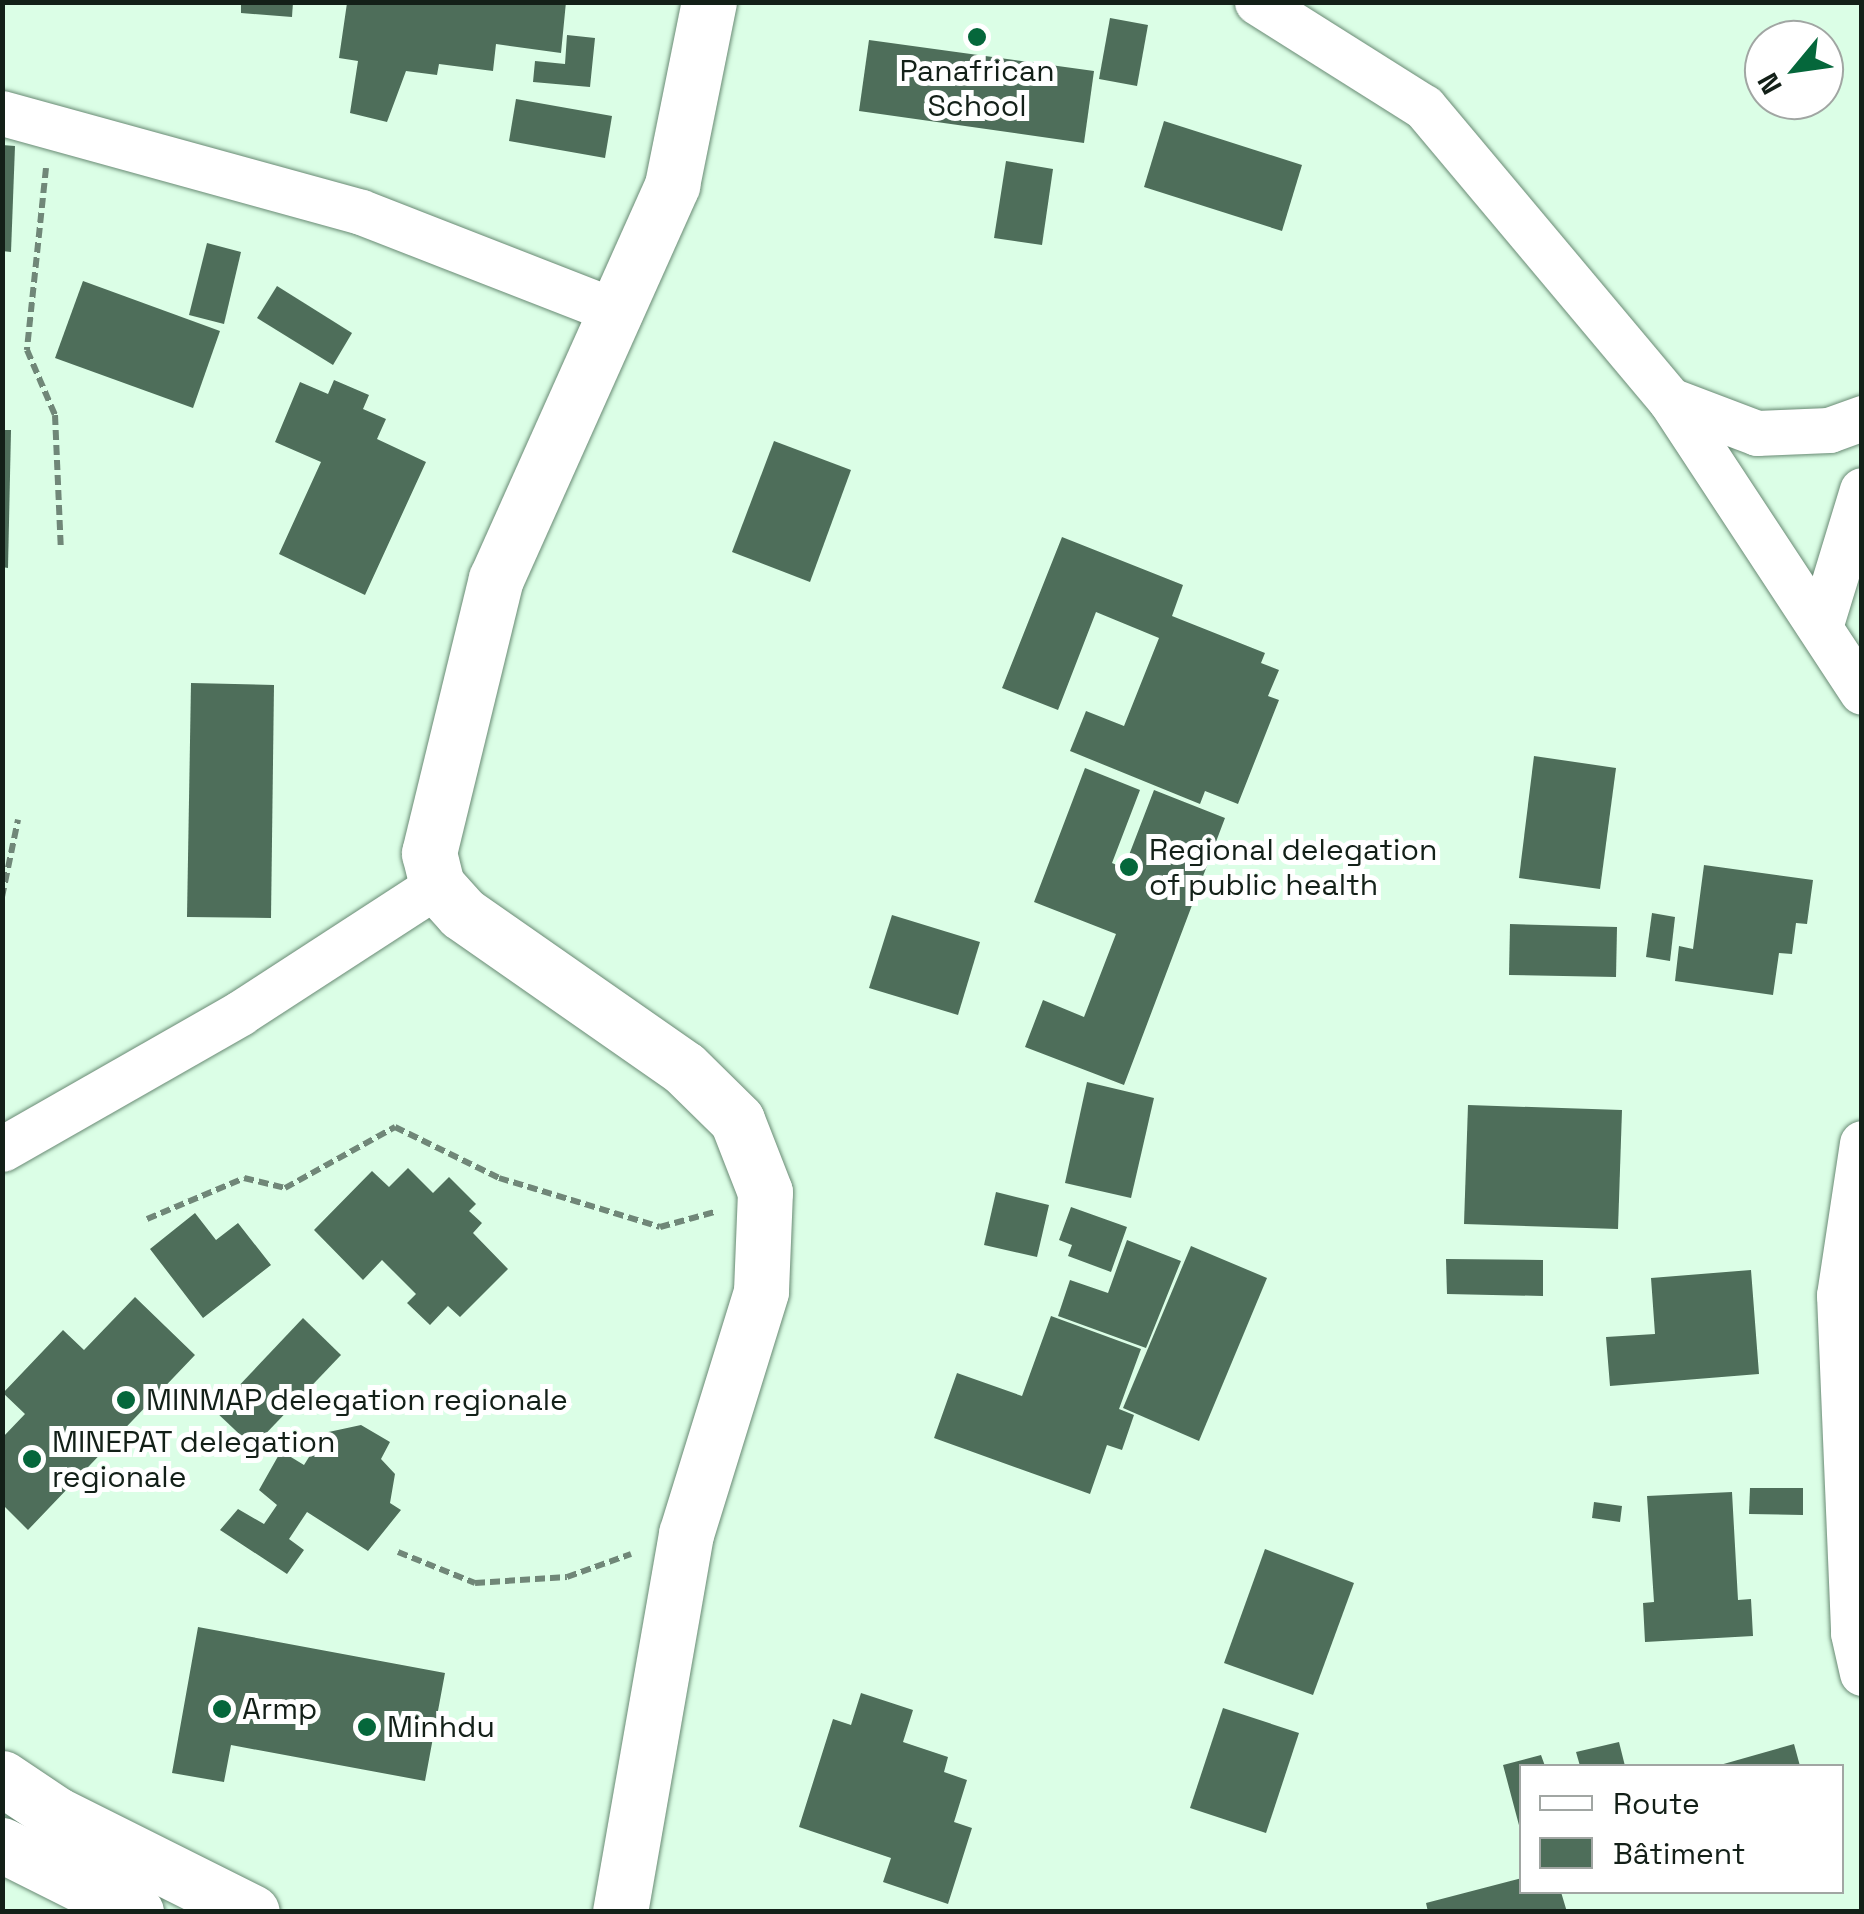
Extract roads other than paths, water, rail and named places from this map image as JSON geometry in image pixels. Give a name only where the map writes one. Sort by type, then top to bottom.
[{"type":"main road","points":[[620,1912],[686,1534],[761,1291],[765,1192],[736,1120],[684,1068],[510,948],[437,885],[429,853],[496,579],[620,313],[672,184],[709,2]]},
{"type":"main road","points":[[2,1778],[56,1814],[252,1912]]},
{"type":"main road","points":[[2,1846],[136,1912]]},
{"type":"street","points":[[1257,2],[1424,107],[1670,400],[1821,624],[1862,692]]},
{"type":"street","points":[[2,114],[51,122],[362,212],[620,313]]},
{"type":"street","points":[[1670,400],[1757,433],[1829,430],[1862,418]]},
{"type":"street","points":[[1821,624],[1862,490]]},
{"type":"street","points":[[2,1149],[240,1013],[437,885]]},
{"type":"street","points":[[1862,1144],[1840,1295],[1854,1633],[1862,1672]]},
{"type":"place","name":"Panafrican School","points":[[977,37]]},
{"type":"place","name":"Regional delegation of public health","points":[[1129,867]]},
{"type":"place","name":"MINMAP delegation regionale","points":[[126,1400]]},
{"type":"place","name":"MINEPAT delegation regionale","points":[[32,1459]]},
{"type":"place","name":"Armp","points":[[222,1709]]},
{"type":"place","name":"Minhdu","points":[[367,1727]]}]
